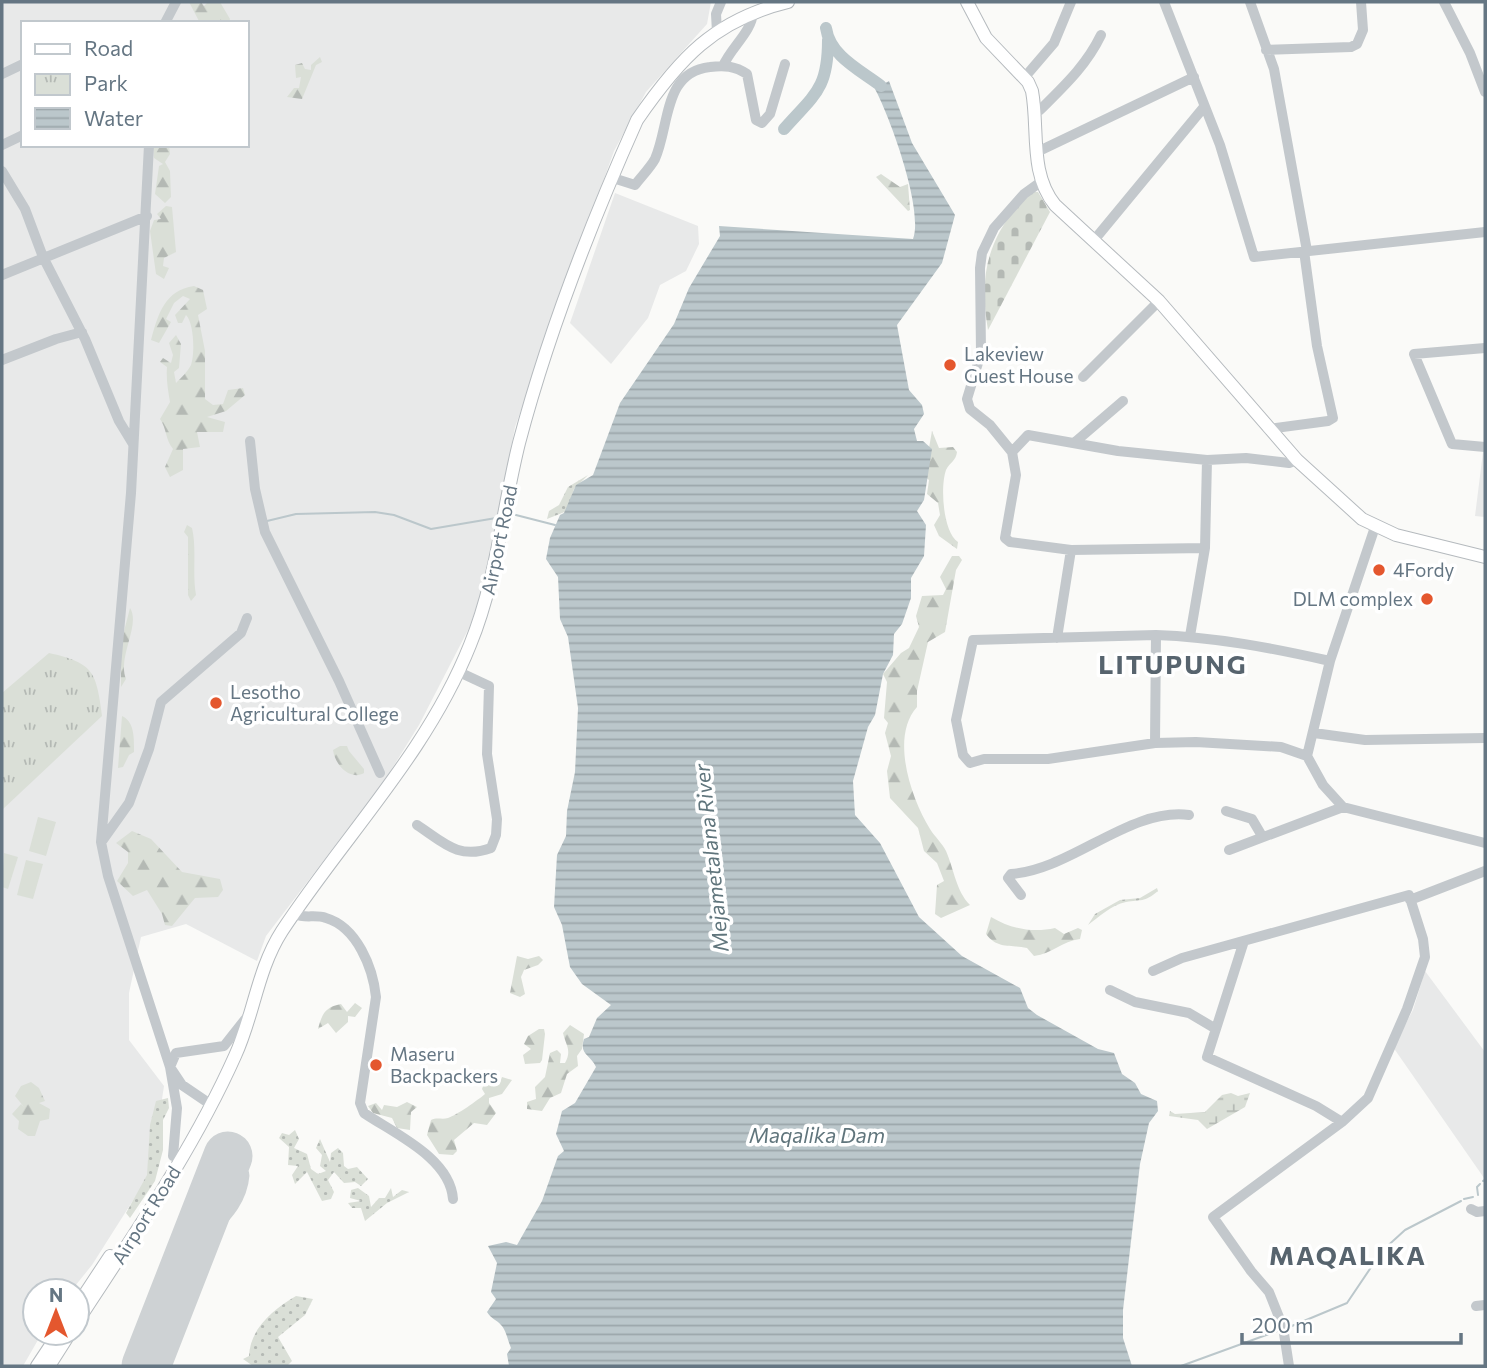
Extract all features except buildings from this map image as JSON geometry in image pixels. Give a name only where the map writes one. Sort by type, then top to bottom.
[{"type":"main road","name":"Airport Road","points":[[91,1300],[196,1135],[235,1056],[261,972],[295,914],[384,796],[425,734],[459,672],[484,612],[495,572],[519,446],[532,400],[612,178],[637,120],[658,89],[694,47],[753,12],[788,2]]},
{"type":"main road","points":[[967,2],[986,38],[1024,78],[1032,91],[1042,181],[1055,205],[1095,239],[1159,301],[1268,429],[1325,489],[1375,527],[1485,557]]},
{"type":"main road","name":"Airport Road","points":[[91,1285],[170,1165],[173,1156],[210,1104]]},
{"type":"main road","points":[[37,1366],[50,1347]]},
{"type":"main road","points":[[49,1366],[61,1347]]},
{"type":"street","points":[[166,21],[176,2]]},
{"type":"street","points":[[717,32],[716,14],[721,2]]},
{"type":"street","points":[[1024,78],[1054,43],[1071,2]]},
{"type":"street","points":[[1164,2],[1236,190],[1252,255],[1260,257],[1485,232]]},
{"type":"street","points":[[1250,2],[1274,69],[1306,251],[1317,345],[1333,418],[1328,421],[1268,429]]},
{"type":"street","points":[[1266,50],[1336,48],[1357,44],[1363,30],[1361,2]]},
{"type":"street","points":[[1444,2],[1484,84]]},
{"type":"street","points":[[723,66],[728,53],[753,22],[753,12]]},
{"type":"street","points":[[1035,111],[1074,77],[1091,55],[1101,35]]},
{"type":"street","points":[[612,178],[635,185],[653,162],[677,85],[699,68],[723,66],[747,74],[757,120],[762,123],[766,121],[775,101],[785,64]]},
{"type":"street","points":[[2,74],[21,65]]},
{"type":"street","points":[[1037,152],[1194,77]]},
{"type":"street","points":[[1095,239],[1204,107]]},
{"type":"street","points":[[2,145],[21,136]]},
{"type":"street","points":[[149,147],[148,216],[133,444],[101,842],[108,876],[170,1067],[177,1108],[173,1156]]},
{"type":"street","points":[[2,173],[14,186],[43,257],[82,332],[119,421],[133,444]]},
{"type":"street","points":[[1042,181],[1024,194],[994,228],[982,253],[980,268],[981,353],[967,399],[973,414],[989,425],[1012,452],[1016,475],[1005,538],[1071,551],[1205,548]]},
{"type":"street","points":[[2,275],[43,257],[85,244],[148,216]]},
{"type":"street","points":[[1083,377],[1159,301]]},
{"type":"street","points":[[2,360],[82,332]]},
{"type":"street","points":[[1485,348],[1414,354],[1452,444],[1485,447]]},
{"type":"street","points":[[1074,443],[1123,401]]},
{"type":"street","points":[[1012,452],[1028,435],[1118,451],[1207,460],[1246,458],[1289,463],[1297,460]]},
{"type":"street","points":[[250,442],[255,489],[265,532],[339,681],[380,773]]},
{"type":"street","points":[[1190,636],[1205,548],[1207,460]]},
{"type":"street","points":[[1375,527],[1330,661],[1307,755],[1323,785],[1343,807],[1485,843]]},
{"type":"street","points":[[1058,638],[1071,551]]},
{"type":"street","points":[[101,842],[129,803],[149,749],[160,702],[241,633],[247,618]]},
{"type":"street","points":[[1155,743],[1156,635]]},
{"type":"street","points":[[1307,755],[1269,746],[1155,743],[1048,759],[1008,757],[976,763],[966,759],[957,733],[956,710],[964,692],[973,640],[1190,636],[1254,645],[1330,661]]},
{"type":"street","points":[[417,825],[457,851],[470,854],[491,848],[496,835],[487,754],[489,686],[459,672]]},
{"type":"street","points":[[1314,733],[1365,740],[1485,738]]},
{"type":"street","points":[[1230,850],[1262,836],[1329,815],[1343,807]]},
{"type":"street","points":[[1226,811],[1252,818],[1262,836]]},
{"type":"street","points":[[1021,895],[1008,878],[1011,874],[1059,860],[1158,814],[1188,815]]},
{"type":"street","points":[[1410,900],[1485,871]]},
{"type":"street","points":[[1153,971],[1182,958],[1409,895],[1423,939],[1424,957],[1407,1009],[1368,1098],[1342,1122],[1213,1217],[1269,1292],[1283,1327],[1289,1366]]},
{"type":"street","points":[[295,914],[303,918],[327,918],[352,933],[376,997],[360,1103],[364,1113],[433,1160],[452,1185],[453,1199]]},
{"type":"street","points":[[1244,941],[1207,1057],[1316,1106],[1342,1122]]},
{"type":"street","points":[[1110,990],[1135,1002],[1188,1013],[1216,1029]]},
{"type":"street","points":[[170,1067],[176,1053],[224,1046],[250,1014]]},
{"type":"street","points":[[170,1067],[182,1085],[210,1104]]},
{"type":"street","points":[[1471,1209],[1477,1212],[1485,1211]]},
{"type":"shaded area","name":"Lesotho Agricultural College","points":[[2,2],[711,2],[707,24],[646,92],[614,151],[515,427],[486,580],[469,628],[419,725],[383,783],[266,936],[257,961],[186,924],[141,937],[129,993],[129,1040],[164,1086],[151,1172],[82,1277],[21,1277],[21,1347],[34,1347],[23,1366],[2,1366]]},
{"type":"shaded area","points":[[615,193],[698,226],[699,244],[686,271],[660,285],[648,318],[611,364],[570,323]]},
{"type":"shaded area","points":[[1485,452],[1485,517],[1475,516]]},
{"type":"shaded area","points":[[1425,971],[1485,1052],[1484,1178],[1393,1047],[1413,1010]]},
{"type":"green space","points":[[189,2],[201,2],[204,6],[208,2],[220,2],[230,19],[229,21],[199,21]]},
{"type":"green space","points":[[320,57],[322,62],[316,65],[302,99],[287,97],[294,88],[299,88],[301,77],[296,78],[295,65],[302,63],[305,69],[311,70],[311,65]]},
{"type":"green space","points":[[153,147],[169,147],[170,154],[165,162],[170,171],[171,197],[165,203],[155,194],[159,166],[163,164],[154,158]]},
{"type":"green space","points":[[881,174],[900,187],[908,184],[910,210],[908,211],[876,177]]},
{"type":"green space","points":[[1029,192],[1038,192],[1050,212],[988,330],[985,290],[990,255],[1004,224]]},
{"type":"green space","points":[[166,206],[172,207],[176,252],[164,258],[163,266],[169,268],[164,279],[156,274],[150,231],[154,220],[161,219],[157,214]]},
{"type":"green space","points":[[194,286],[203,290],[207,309],[198,315],[205,351],[205,399],[213,405],[223,404],[228,390],[243,388],[245,395],[226,411],[207,417],[225,422],[223,432],[197,432],[200,447],[183,449],[183,470],[170,477],[165,467],[173,449],[160,419],[170,402],[167,367],[160,362],[163,358],[171,363],[173,355],[169,343],[176,335],[181,344],[179,368],[174,372],[176,383],[191,365],[191,325],[186,315],[182,323],[178,323],[175,315],[190,299],[183,296],[174,303],[166,319],[171,322],[159,343],[151,340],[160,313],[169,298],[184,288]]},
{"type":"green space","points":[[932,431],[939,448],[953,447],[957,452],[946,470],[943,498],[949,529],[958,542],[957,549],[939,536],[934,525],[940,515],[938,503],[927,494],[929,480],[924,476]]},
{"type":"green space","points":[[588,475],[574,489],[567,511],[547,519],[549,511],[559,505],[568,487]]},
{"type":"green space","points":[[187,525],[192,528],[194,544],[196,595],[191,601],[188,595],[188,537],[184,532]]},
{"type":"green space","points":[[952,556],[959,556],[962,560],[956,570],[945,632],[928,642],[917,691],[917,707],[909,720],[904,751],[910,785],[916,801],[930,829],[943,845],[958,887],[970,905],[941,918],[935,914],[937,885],[944,881],[937,863],[924,851],[918,828],[890,798],[887,771],[891,756],[885,733],[888,723],[884,718],[887,682],[883,674],[901,653],[909,648],[919,627],[916,616],[922,596],[943,595],[946,589],[940,577]]},
{"type":"green space","points":[[130,608],[133,623],[124,661],[126,679],[121,687],[121,643]]},
{"type":"green space","points":[[49,653],[75,661],[90,672],[98,689],[102,716],[2,810],[2,693]]},
{"type":"green space","points":[[122,716],[132,727],[134,752],[129,755],[123,767],[118,768]]},
{"type":"green space","points":[[347,746],[364,769],[364,773],[354,775],[340,766],[333,750]]},
{"type":"green space","points":[[38,817],[56,822],[46,856],[29,851]]},
{"type":"green space","points":[[132,831],[151,839],[182,872],[220,879],[223,890],[218,897],[195,898],[172,926],[165,925],[162,914],[147,890],[133,896],[117,881],[128,863],[128,852],[116,843]]},
{"type":"green space","points":[[4,853],[18,857],[8,889],[2,887]]},
{"type":"green space","points":[[26,860],[43,864],[33,899],[17,895]]},
{"type":"green space","points":[[1157,888],[1158,891],[1149,897],[1115,906],[1088,925],[1095,914],[1120,900],[1140,898]]},
{"type":"green space","points":[[991,917],[1022,929],[1055,928],[1064,934],[1078,928],[1082,930],[1080,939],[1034,956],[1027,948],[1000,944],[991,939],[986,934]]},
{"type":"green space","points":[[517,956],[528,959],[539,956],[543,960],[524,970],[521,977],[525,994],[520,997],[510,993]]},
{"type":"green space","points":[[355,1003],[362,1008],[355,1017],[348,1016],[348,1022],[336,1033],[328,1023],[318,1029],[328,1009],[341,1004],[347,1012]]},
{"type":"green space","points":[[570,1025],[584,1034],[582,1049],[577,1056],[578,1066],[567,1074],[561,1093],[550,1098],[542,1111],[527,1109],[527,1102],[536,1099],[535,1087],[545,1077],[550,1053],[557,1050],[561,1054],[560,1063],[565,1063],[568,1051],[563,1033]]},
{"type":"green space","points":[[544,1029],[545,1034],[542,1060],[540,1063],[525,1064],[523,1055],[531,1049],[524,1044],[528,1036]]},
{"type":"green space","points":[[496,1076],[499,1085],[502,1077],[512,1080],[502,1094],[489,1098],[489,1103],[496,1113],[487,1125],[474,1123],[454,1140],[457,1151],[453,1155],[439,1154],[427,1135],[431,1120],[457,1114],[485,1094],[482,1089],[486,1078]]},
{"type":"green space","points":[[31,1082],[39,1088],[45,1101],[39,1103],[50,1109],[49,1119],[40,1121],[35,1136],[28,1136],[18,1129],[19,1121],[12,1114],[21,1104],[24,1107],[15,1096],[21,1086]]},
{"type":"green space","points":[[1231,1093],[1238,1096],[1250,1093],[1245,1107],[1207,1129],[1198,1120],[1169,1116],[1170,1111],[1175,1114],[1205,1112],[1222,1095]]},
{"type":"green space","points":[[168,1098],[169,1108],[163,1120],[163,1150],[155,1181],[130,1218],[126,1213],[147,1175],[150,1125],[156,1101]]},
{"type":"green space","points":[[407,1102],[417,1107],[411,1112],[410,1130],[397,1128],[392,1118],[373,1113],[368,1106],[376,1103],[382,1110],[384,1105],[397,1107]]},
{"type":"green space","points":[[295,1130],[299,1139],[294,1148],[307,1154],[311,1169],[318,1174],[326,1171],[320,1166],[322,1155],[316,1148],[320,1139],[330,1162],[331,1153],[338,1148],[343,1153],[344,1166],[348,1169],[357,1167],[368,1179],[361,1186],[355,1182],[344,1183],[334,1172],[328,1180],[334,1192],[331,1199],[322,1201],[307,1172],[295,1184],[292,1175],[298,1166],[288,1165],[289,1147],[279,1138],[282,1133],[289,1135]]},
{"type":"green space","points":[[358,1188],[369,1196],[371,1207],[379,1198],[385,1198],[391,1188],[393,1197],[402,1190],[409,1192],[387,1203],[365,1221],[361,1208],[352,1208],[348,1203],[361,1201],[350,1198],[351,1190]]},
{"type":"green space","points":[[296,1296],[313,1299],[305,1315],[278,1337],[292,1361],[287,1366],[253,1366],[243,1359],[249,1356],[254,1337],[265,1320]]},
{"type":"water","name":"Maqalika Dam","points":[[889,81],[912,143],[955,215],[942,263],[897,325],[909,390],[922,405],[924,414],[914,429],[917,441],[923,441],[932,449],[924,500],[917,511],[926,525],[924,556],[911,578],[911,598],[902,624],[894,634],[893,655],[883,674],[875,715],[868,727],[853,781],[855,815],[880,843],[919,917],[962,956],[1020,988],[1028,1008],[1037,1015],[1098,1049],[1114,1053],[1122,1074],[1135,1083],[1141,1094],[1157,1101],[1158,1111],[1149,1123],[1140,1164],[1123,1310],[1123,1338],[1132,1366],[509,1366],[507,1354],[511,1348],[506,1333],[487,1312],[496,1299],[491,1292],[497,1263],[488,1246],[506,1242],[517,1245],[542,1201],[558,1156],[564,1151],[556,1134],[562,1111],[575,1103],[596,1067],[584,1051],[584,1039],[589,1037],[597,1018],[611,1005],[582,984],[570,967],[562,925],[554,907],[557,855],[566,836],[567,811],[575,772],[578,708],[568,637],[560,619],[558,577],[546,559],[550,538],[576,485],[593,475],[620,403],[674,324],[689,288],[720,236],[719,226],[913,239],[914,207],[910,186],[897,141],[875,89]]},
{"type":"waterway","name":"Mejametalana River","points":[[826,28],[833,47],[855,68],[881,86]]},
{"type":"waterway","name":"Mejametalana River","points":[[784,129],[818,90],[825,70],[828,40]]},
{"type":"waterway","points":[[267,521],[296,514],[375,512],[394,515],[431,529],[496,518]]},
{"type":"waterway","points":[[512,514],[555,525]]},
{"type":"waterway","points":[[1478,1195],[1477,1187],[1480,1184]]},
{"type":"waterway","points":[[1464,1199],[1473,1197]]},
{"type":"waterway","points":[[1287,1328],[1347,1303],[1382,1251],[1405,1230],[1461,1201]]},
{"type":"waterway","points":[[1181,1366],[1280,1330]]},
{"type":"taxiway","points":[[190,1252],[227,1208],[238,1187],[240,1175],[230,1162],[217,1161],[209,1169],[207,1209]]},
{"type":"runway","points":[[146,1366],[228,1156]]},
{"type":"place","name":"Lakeview Guest House","points":[[950,365]]},
{"type":"place","name":"4Fordy","points":[[1379,570]]},
{"type":"place","name":"DLM complex","points":[[1427,599]]},
{"type":"place","name":"Lesotho Agricultural College","points":[[216,703]]},
{"type":"place","name":"Maseru Backpackers","points":[[376,1065]]},
{"type":"district","name":"LITUPUNG","points":[[1173,665]]},
{"type":"district","name":"MAQALIKA","points":[[1348,1256]]}]
